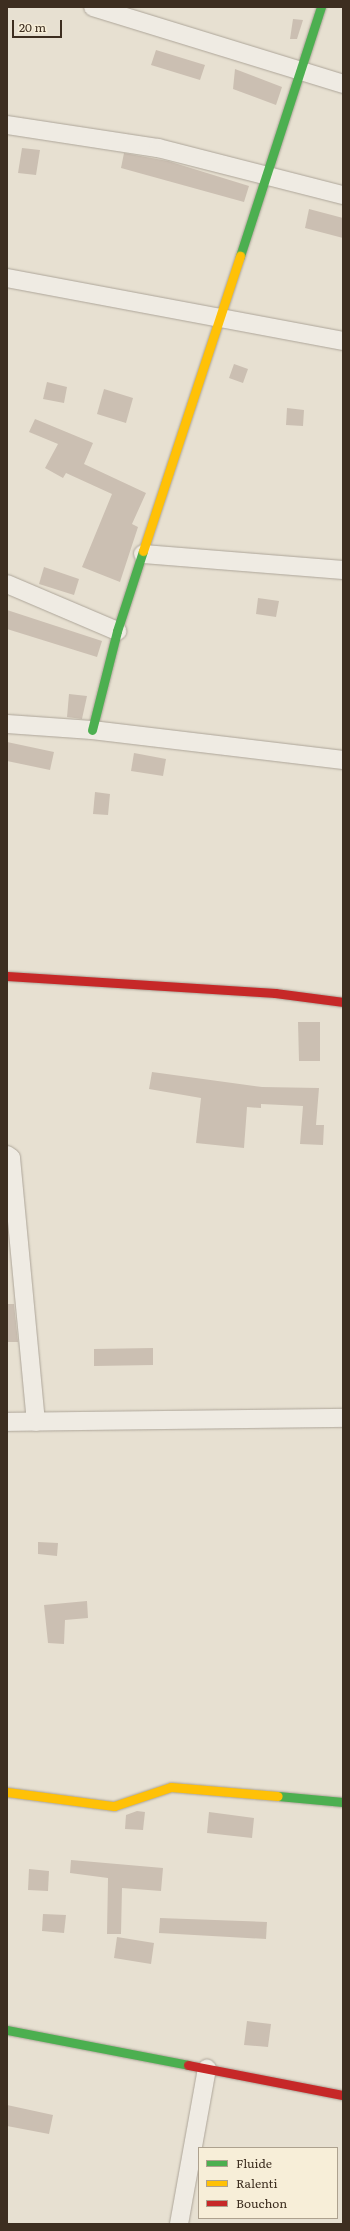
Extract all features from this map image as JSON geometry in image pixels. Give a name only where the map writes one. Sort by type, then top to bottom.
[{"type":"street","points":[[93,7],[299,72],[343,84]]},
{"type":"street","points":[[92,730],[117,631],[264,176],[321,7]]},
{"type":"street","points":[[7,125],[158,148],[343,195]]},
{"type":"street","points":[[7,278],[343,341]]},
{"type":"street","points":[[143,554],[343,570]]},
{"type":"street","points":[[7,584],[117,631]]},
{"type":"street","points":[[7,724],[92,730],[343,760]]},
{"type":"street","points":[[7,976],[275,993],[343,1002]]},
{"type":"street","points":[[7,1155],[11,1158],[36,1422]]},
{"type":"street","points":[[7,1422],[343,1418]]},
{"type":"street","points":[[7,1792],[114,1806],[171,1787],[343,1802]]},
{"type":"street","points":[[7,2030],[343,2095]]},
{"type":"street","points":[[179,2224],[207,2068]]},
{"type":"building","points":[[293,19],[303,20],[297,39],[290,39]]},
{"type":"building","points":[[156,50],[205,65],[200,80],[151,65]]},
{"type":"building","points":[[235,69],[282,87],[276,105],[233,89]]},
{"type":"building","points":[[22,148],[40,150],[36,175],[18,173]]},
{"type":"building","points":[[124,153],[168,161],[249,186],[244,202],[121,168]]},
{"type":"building","points":[[309,209],[343,218],[343,238],[305,228]]},
{"type":"building","points":[[234,364],[248,369],[243,383],[229,378]]},
{"type":"building","points":[[47,382],[67,387],[64,403],[43,399]]},
{"type":"building","points":[[104,389],[133,398],[126,423],[97,414]]},
{"type":"building","points":[[287,408],[304,410],[303,426],[286,425]]},
{"type":"building","points":[[35,419],[93,443],[84,464],[146,493],[132,524],[138,527],[120,582],[82,567],[112,494],[66,473],[63,478],[45,468],[58,444],[29,432]]},
{"type":"building","points":[[44,567],[79,579],[74,595],[39,584]]},
{"type":"building","points":[[258,598],[279,601],[276,617],[256,614]]},
{"type":"building","points":[[7,610],[102,641],[97,657],[7,629]]},
{"type":"building","points":[[69,694],[87,696],[82,719],[67,717]]},
{"type":"building","points":[[7,742],[54,752],[50,770],[7,761]]},
{"type":"building","points":[[134,753],[166,759],[163,776],[131,771]]},
{"type":"building","points":[[95,792],[110,794],[108,815],[93,814]]},
{"type":"building","points":[[298,1022],[320,1022],[320,1061],[299,1061]]},
{"type":"building","points":[[152,1072],[262,1087],[319,1088],[316,1125],[324,1125],[323,1145],[300,1144],[303,1106],[261,1104],[261,1108],[247,1107],[244,1148],[196,1143],[201,1098],[149,1089]]},
{"type":"building","points":[[7,1304],[14,1304],[18,1342],[7,1342]]},
{"type":"building","points":[[153,1348],[153,1365],[94,1366],[94,1349]]},
{"type":"building","points":[[38,1542],[58,1543],[57,1556],[38,1554]]},
{"type":"building","points":[[87,1601],[88,1618],[65,1620],[64,1644],[48,1643],[44,1605]]},
{"type":"building","points":[[137,1811],[145,1812],[143,1830],[125,1829],[126,1815]]},
{"type":"building","points":[[209,1812],[254,1818],[252,1838],[207,1833]]},
{"type":"building","points":[[71,1860],[163,1868],[161,1891],[122,1888],[121,1934],[107,1934],[108,1878],[70,1873]]},
{"type":"building","points":[[29,1869],[49,1871],[48,1891],[28,1890]]},
{"type":"building","points":[[43,1914],[66,1915],[64,1933],[42,1931]]},
{"type":"building","points":[[160,1918],[267,1922],[266,1939],[159,1933]]},
{"type":"building","points":[[117,1937],[154,1943],[151,1964],[114,1958]]},
{"type":"building","points":[[247,2021],[271,2024],[268,2047],[244,2045]]},
{"type":"building","points":[[7,2105],[53,2115],[49,2134],[7,2126]]},
{"type":"traffic: fast","points":[[240,256],[321,7]]},
{"type":"traffic: fast","points":[[92,730],[117,631],[143,551]]},
{"type":"traffic: fast","points":[[278,1796],[343,1802]]},
{"type":"traffic: fast","points":[[7,2030],[188,2065]]},
{"type":"traffic: slow","points":[[143,551],[240,256]]},
{"type":"traffic: slow","points":[[7,1792],[114,1806],[171,1787],[278,1796]]},
{"type":"traffic: jam","points":[[7,976],[275,993],[343,1002]]},
{"type":"traffic: jam","points":[[188,2065],[343,2095]]}]
